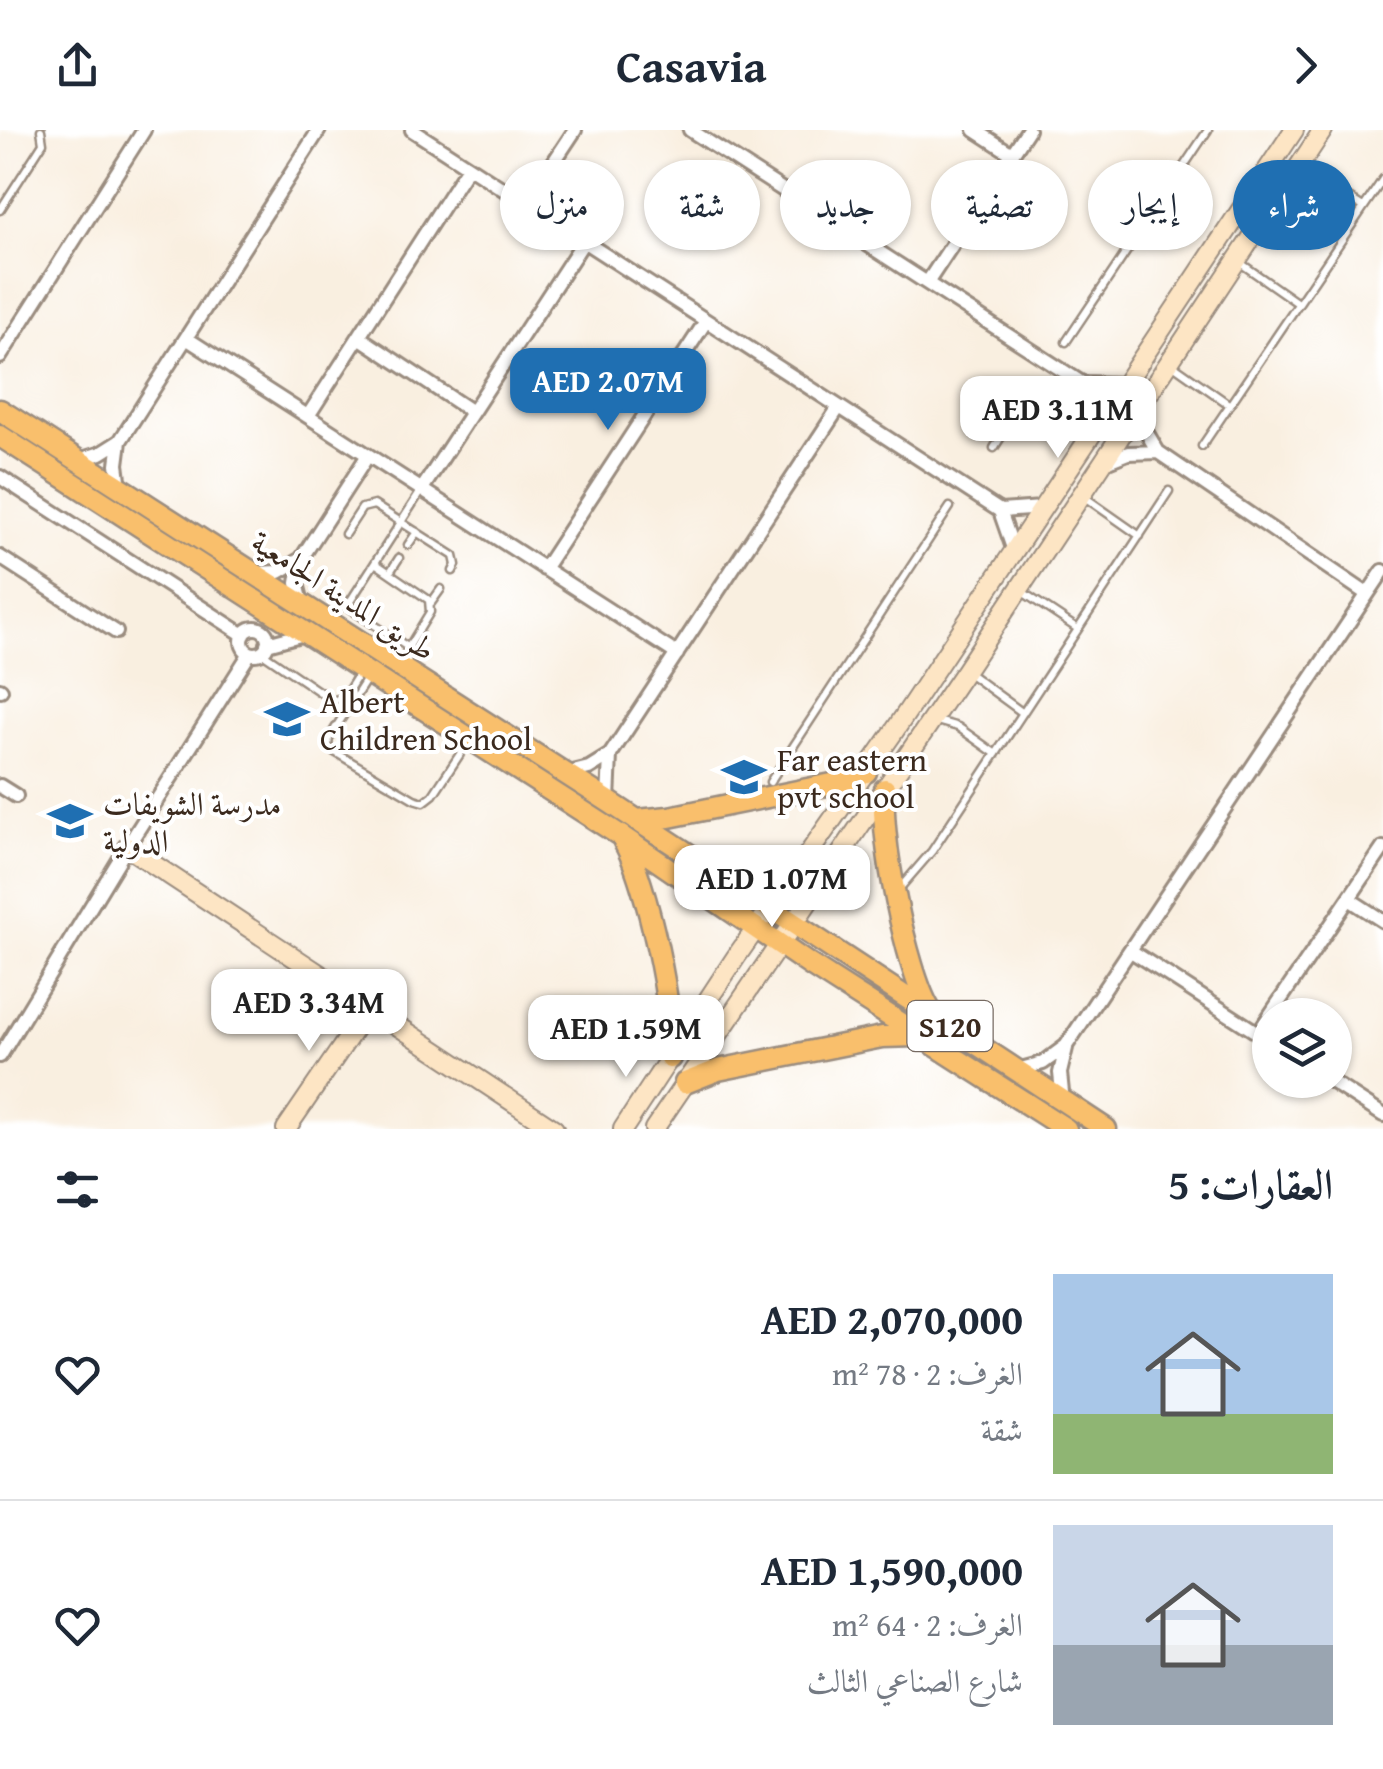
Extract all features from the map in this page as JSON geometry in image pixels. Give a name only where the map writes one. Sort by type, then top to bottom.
[{"type":"main road","points":[[623,1129],[1294,130]]},
{"type":"main road","points":[[1302,160],[1322,130]]},
{"type":"main road","points":[[654,1129],[965,671],[1140,401],[1244,250]]},
{"type":"main road","name":"طريق المدينة الجامعية","points":[[0,410],[772,908],[800,914],[816,937],[1106,1129]]},
{"type":"main road","points":[[1091,479],[1082,470],[1082,464],[1099,422]]},
{"type":"main road","name":"طريق المدينة الجامعية","points":[[0,436],[621,836],[802,960],[1066,1129]]},
{"type":"main road","points":[[110,508],[153,524],[165,515]]},
{"type":"main road","points":[[636,820],[832,784],[866,772]]},
{"type":"main road","points":[[885,789],[882,821],[894,881],[918,986],[932,1014]]},
{"type":"main road","points":[[621,836],[636,863],[660,966],[672,1027],[670,1058]]},
{"type":"main road","points":[[127,847],[554,1129]]},
{"type":"main road","points":[[785,890],[800,914]]},
{"type":"main road","points":[[736,914],[749,906],[753,896]]},
{"type":"main road","points":[[802,960],[804,944],[816,937]]},
{"type":"main road","points":[[744,946],[758,950],[766,963]]},
{"type":"main road","points":[[286,1129],[370,1006]]},
{"type":"main road","points":[[684,1083],[718,1070],[882,1037],[920,1036]]},
{"type":"street","points":[[0,355],[144,130]]},
{"type":"street","points":[[79,460],[101,453],[120,440],[319,130]]},
{"type":"street","points":[[412,130],[500,187]]},
{"type":"street","points":[[555,160],[575,130]]},
{"type":"street","points":[[690,130],[1082,383],[1099,422]]},
{"type":"street","points":[[975,130],[1012,154]]},
{"type":"street","points":[[928,283],[1028,130]]},
{"type":"street","points":[[308,416],[468,167]]},
{"type":"street","points":[[422,489],[578,250]]},
{"type":"street","points":[[598,250],[1000,511],[1042,508]]},
{"type":"street","points":[[544,569],[706,321]]},
{"type":"street","points":[[359,337],[472,412]]},
{"type":"street","points":[[186,338],[676,654]]},
{"type":"street","points":[[1082,383],[1124,384]]},
{"type":"street","points":[[1140,401],[1144,428],[1158,452],[1367,594]]},
{"type":"street","points":[[565,774],[589,768],[610,754],[840,407]]},
{"type":"street","points":[[120,440],[120,486]]},
{"type":"street","points":[[1091,479],[1128,454],[1158,452]]},
{"type":"street","points":[[304,605],[297,583],[301,560],[368,455]]},
{"type":"street","points":[[0,477],[249,632],[265,633],[259,650],[127,847],[0,1056]]},
{"type":"street","points":[[1000,511],[1014,551]]},
{"type":"street","points":[[0,557],[116,632]]},
{"type":"street","points":[[255,573],[279,572],[301,560]]},
{"type":"street","points":[[1015,1070],[1043,1064],[1066,1046],[1383,571]]},
{"type":"street","points":[[252,600],[249,632],[243,645],[259,650],[304,634]]},
{"type":"street","points":[[608,801],[610,754]]},
{"type":"street","points":[[0,786],[16,796]]},
{"type":"street","points":[[1288,998],[1383,848]]},
{"type":"street","points":[[1349,898],[1383,921]]},
{"type":"street","points":[[1131,950],[1252,1029]]},
{"type":"street","points":[[1063,1102],[1060,1074],[1066,1046]]},
{"type":"street","points":[[1352,1095],[1383,1115]]},
{"type":"lane","points":[[0,210],[43,144],[41,130]]},
{"type":"lane","points":[[1066,342],[1208,130]]},
{"type":"lane","points":[[1202,446],[1383,178]]},
{"type":"lane","points":[[1355,203],[1363,208]]},
{"type":"lane","points":[[1237,260],[1300,304]]},
{"type":"lane","points":[[1168,361],[1230,405]]},
{"type":"lane","points":[[994,448],[1034,386]]},
{"type":"lane","points":[[1091,479],[1140,536]]},
{"type":"lane","points":[[322,617],[346,606],[422,489]]},
{"type":"lane","points":[[894,881],[918,866],[1170,491]]},
{"type":"lane","points":[[345,534],[362,508],[370,504],[454,556],[453,571]]},
{"type":"lane","points":[[770,782],[950,508]]},
{"type":"lane","points":[[408,545],[416,532]]},
{"type":"lane","points":[[390,572],[399,558]]},
{"type":"lane","points":[[376,563],[427,597],[430,604]]},
{"type":"lane","points":[[1018,588],[1078,628]]},
{"type":"lane","points":[[408,672],[408,648],[441,589]]},
{"type":"lane","points":[[346,606],[408,648]]},
{"type":"lane","points":[[259,650],[333,701],[345,696],[365,673]]},
{"type":"lane","points":[[965,671],[1023,712]]},
{"type":"lane","points":[[365,673],[329,738],[328,746],[333,751],[424,802],[433,795],[470,740]]},
{"type":"lane","points":[[929,722],[952,724],[996,754]]},
{"type":"lane","points":[[894,881],[918,866]]},
{"type":"place","name":"Albert Children School","points":[[287,719]]},
{"type":"place","name":"Far eastern pvt school","points":[[744,777]]},
{"type":"place","name":"مدرسة الشويفات الدولية","points":[[70,821]]}]
